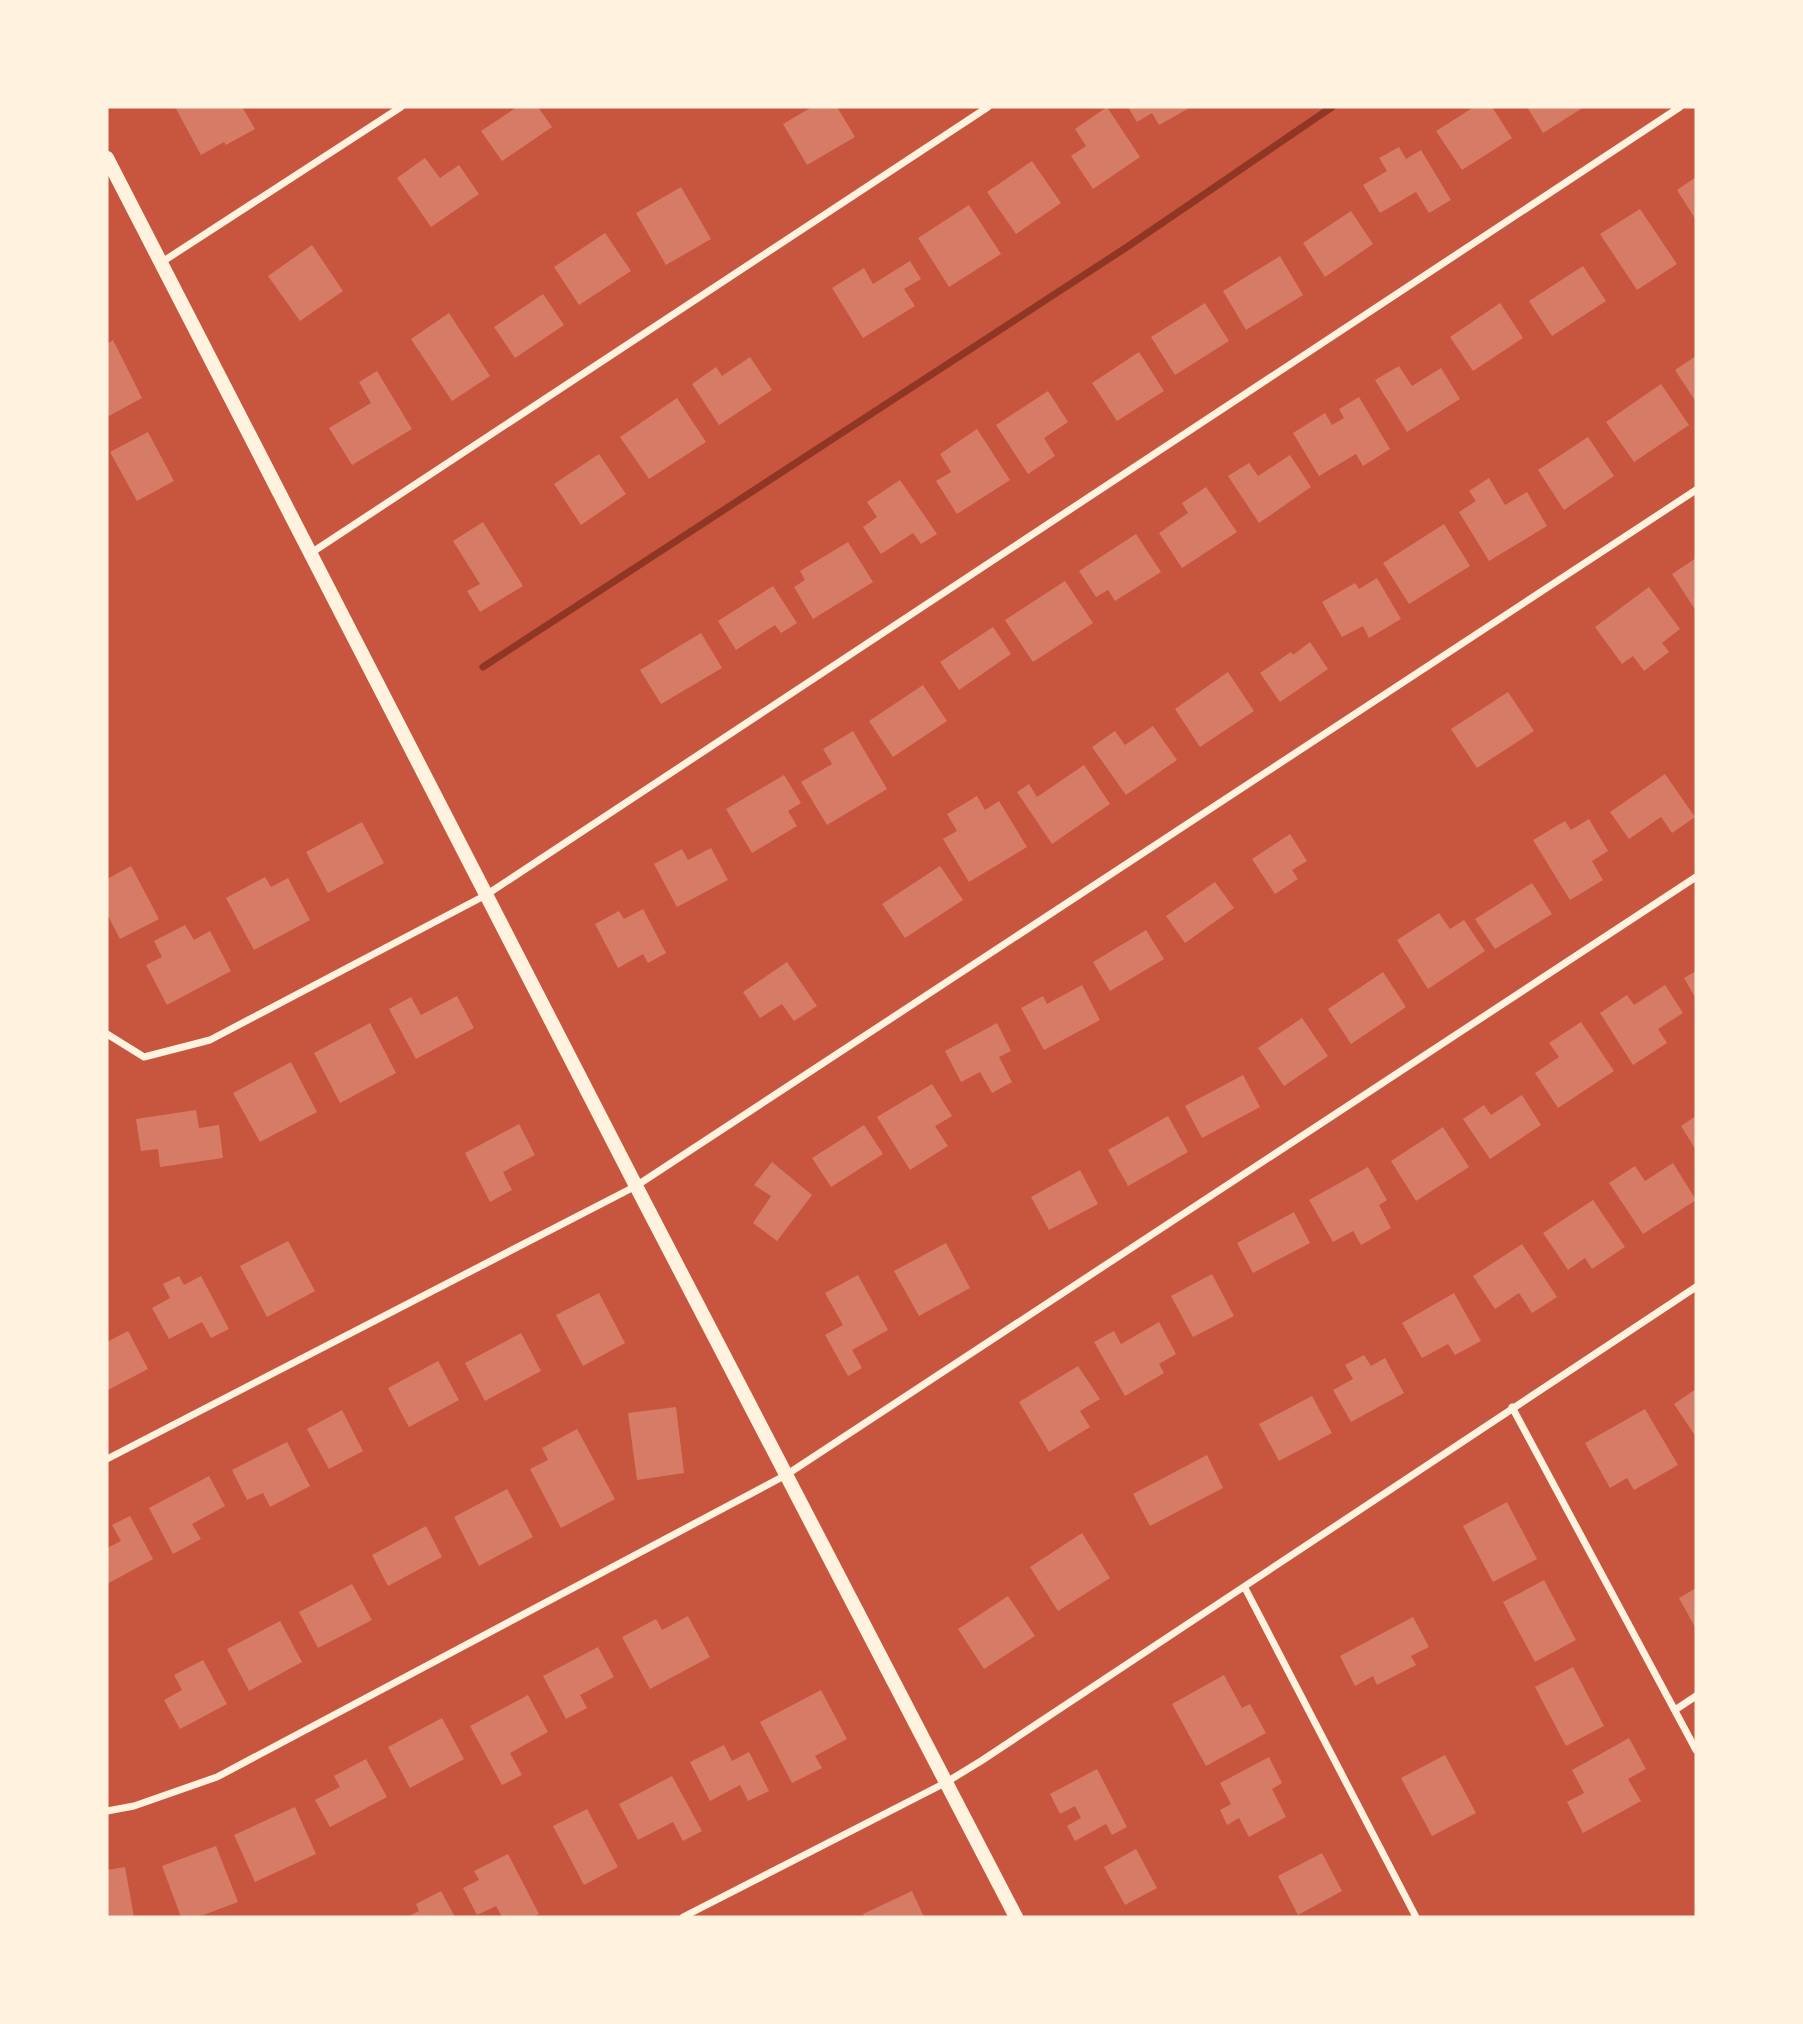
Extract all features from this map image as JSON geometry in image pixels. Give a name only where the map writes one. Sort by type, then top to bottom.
[{"type":"main road","points":[[107,158],[1016,1917]]},
{"type":"street","points":[[162,262],[401,107]]},
{"type":"street","points":[[311,553],[988,107]]},
{"type":"street","points":[[107,1034],[144,1058],[210,1040],[486,895],[1680,107]]},
{"type":"street","points":[[107,1459],[636,1186],[1696,490]]},
{"type":"street","points":[[107,1811],[134,1806],[217,1777],[786,1475],[1696,877]]},
{"type":"street","points":[[683,1917],[981,1762],[1696,1287]]},
{"type":"street","points":[[1512,1407],[1696,1750]]},
{"type":"street","points":[[1245,1588],[1416,1917]]},
{"type":"street","points":[[1675,1710],[1696,1696]]},
{"type":"building","points":[[175,107],[242,107],[255,129],[201,155]]},
{"type":"building","points":[[517,107],[538,107],[552,127],[502,161],[481,131]]},
{"type":"building","points":[[812,107],[837,107],[855,137],[807,165],[783,124]]},
{"type":"building","points":[[1107,107],[1140,157],[1093,189],[1071,156],[1086,146],[1075,129]]},
{"type":"building","points":[[1128,107],[1191,107],[1159,125],[1152,113],[1137,122]]},
{"type":"building","points":[[1474,107],[1492,107],[1512,138],[1462,170],[1436,131]]},
{"type":"building","points":[[1527,107],[1584,107],[1543,133]]},
{"type":"building","points":[[1399,147],[1406,159],[1421,150],[1451,200],[1429,213],[1416,192],[1380,213],[1363,185],[1387,171],[1379,158]]},
{"type":"building","points":[[425,158],[440,178],[459,165],[479,194],[431,227],[397,178]]},
{"type":"building","points":[[1032,161],[1061,203],[1016,234],[987,192]]},
{"type":"building","points":[[1696,177],[1696,220],[1677,190]]},
{"type":"building","points":[[681,187],[711,239],[666,265],[636,213]]},
{"type":"building","points":[[969,205],[1001,254],[949,287],[918,238]]},
{"type":"building","points":[[1640,209],[1677,264],[1637,290],[1600,234]]},
{"type":"building","points":[[1351,211],[1373,244],[1325,277],[1303,243]]},
{"type":"building","points":[[605,233],[631,271],[579,305],[554,267]]},
{"type":"building","points":[[312,245],[343,291],[300,321],[268,276]]},
{"type":"building","points":[[1280,256],[1303,295],[1246,330],[1223,291]]},
{"type":"building","points":[[910,261],[921,279],[904,289],[915,306],[863,338],[832,288],[864,268],[873,284]]},
{"type":"building","points":[[1583,266],[1606,301],[1552,336],[1529,301]]},
{"type":"building","points":[[543,294],[564,325],[515,358],[494,327]]},
{"type":"building","points":[[1205,303],[1229,341],[1175,375],[1151,337]]},
{"type":"building","points":[[1500,303],[1523,338],[1473,371],[1450,337]]},
{"type":"building","points":[[449,313],[490,376],[452,401],[411,339]]},
{"type":"building","points":[[113,340],[142,398],[109,416],[107,344]]},
{"type":"building","points":[[1139,352],[1164,391],[1117,421],[1092,383]]},
{"type":"building","points":[[1696,356],[1696,402],[1675,370]]},
{"type":"building","points":[[750,357],[772,390],[719,425],[692,384],[716,367],[722,376]]},
{"type":"building","points":[[1399,366],[1412,386],[1441,368],[1460,399],[1407,432],[1375,380]]},
{"type":"building","points":[[377,371],[412,429],[352,465],[329,428],[371,403],[359,382]]},
{"type":"building","points":[[1661,384],[1689,425],[1634,462],[1606,422]]},
{"type":"building","points":[[1048,391],[1068,422],[1044,438],[1055,456],[1028,474],[996,425]]},
{"type":"building","points":[[1359,397],[1390,449],[1363,466],[1356,454],[1319,476],[1293,433],[1325,413],[1332,425],[1344,418],[1339,409]]},
{"type":"building","points":[[677,398],[706,442],[649,479],[620,437]]},
{"type":"building","points":[[977,429],[1010,480],[957,514],[936,481],[951,472],[940,454]]},
{"type":"building","points":[[148,432],[174,481],[137,501],[110,452]]},
{"type":"building","points":[[1588,437],[1614,476],[1564,510],[1538,470]]},
{"type":"building","points":[[599,454],[626,494],[581,525],[554,484]]},
{"type":"building","points":[[1290,455],[1311,487],[1259,523],[1228,476],[1249,463],[1258,476]]},
{"type":"building","points":[[1489,478],[1505,505],[1527,492],[1547,526],[1489,561],[1459,512],[1476,501],[1469,491]]},
{"type":"building","points":[[900,480],[937,534],[921,544],[913,533],[881,554],[863,527],[877,517],[867,502]]},
{"type":"building","points":[[1206,487],[1237,532],[1182,568],[1159,533],[1188,513],[1182,503]]},
{"type":"building","points":[[483,522],[523,586],[480,612],[467,591],[480,584],[453,541]]},
{"type":"building","points":[[1444,524],[1470,566],[1409,604],[1383,563]]},
{"type":"building","points":[[1136,534],[1161,572],[1115,601],[1108,590],[1096,597],[1079,571]]},
{"type":"building","points":[[848,542],[873,582],[813,619],[794,587],[805,580],[800,571]]},
{"type":"building","points":[[1696,558],[1696,611],[1672,574]]},
{"type":"building","points":[[1377,578],[1401,619],[1369,638],[1363,626],[1342,637],[1322,602],[1355,583],[1359,589]]},
{"type":"building","points":[[1065,581],[1093,623],[1033,662],[1005,620]]},
{"type":"building","points":[[773,586],[797,623],[781,633],[775,625],[736,650],[718,621]]},
{"type":"building","points":[[1649,587],[1680,629],[1662,643],[1669,652],[1644,671],[1633,656],[1622,664],[1595,627]]},
{"type":"building","points":[[993,627],[1011,654],[959,690],[940,662]]},
{"type":"building","points":[[701,633],[722,668],[661,704],[640,670]]},
{"type":"building","points":[[1310,642],[1328,669],[1280,702],[1260,673]]},
{"type":"building","points":[[1228,672],[1254,711],[1200,747],[1175,709]]},
{"type":"building","points":[[923,685],[947,721],[893,757],[869,721]]},
{"type":"building","points":[[1508,692],[1534,731],[1477,768],[1451,729]]},
{"type":"building","points":[[1153,726],[1177,760],[1126,795],[1092,747],[1115,731],[1125,745]]},
{"type":"building","points":[[853,731],[887,789],[827,825],[801,782],[832,764],[823,749]]},
{"type":"building","points":[[1084,765],[1110,804],[1052,844],[1017,792],[1029,784],[1037,797]]},
{"type":"building","points":[[1665,774],[1695,817],[1672,833],[1661,817],[1629,839],[1610,812]]},
{"type":"building","points":[[784,775],[801,803],[788,811],[797,826],[752,853],[726,809]]},
{"type":"building","points":[[977,796],[985,810],[999,801],[1027,847],[969,882],[943,839],[957,831],[947,814]]},
{"type":"building","points":[[1589,819],[1608,851],[1592,861],[1603,880],[1570,900],[1533,840],[1565,821],[1571,830]]},
{"type":"building","points":[[362,822],[384,863],[328,893],[306,852]]},
{"type":"building","points":[[1290,834],[1307,861],[1292,870],[1298,879],[1275,894],[1252,859]]},
{"type":"building","points":[[711,848],[728,880],[677,907],[654,864],[682,849],[688,860]]},
{"type":"building","points":[[131,866],[159,919],[120,939],[107,914],[107,879]]},
{"type":"building","points":[[940,866],[963,900],[905,938],[882,904]]},
{"type":"building","points":[[265,877],[271,887],[288,878],[310,920],[254,950],[226,898]]},
{"type":"building","points":[[1215,882],[1234,908],[1185,943],[1166,916]]},
{"type":"building","points":[[1532,883],[1552,914],[1495,949],[1475,919]]},
{"type":"building","points":[[643,909],[666,953],[648,963],[643,954],[618,968],[595,924],[619,911],[624,919]]},
{"type":"building","points":[[1439,913],[1450,929],[1464,920],[1485,951],[1428,989],[1397,940]]},
{"type":"building","points":[[185,925],[194,940],[210,931],[231,971],[167,1005],[146,965],[162,957],[154,941]]},
{"type":"building","points":[[1146,930],[1164,959],[1110,991],[1093,962]]},
{"type":"building","points":[[787,962],[817,1006],[794,1021],[782,1004],[760,1018],[743,992]]},
{"type":"building","points":[[1696,971],[1696,999],[1684,978]]},
{"type":"building","points":[[1383,972],[1406,1007],[1351,1044],[1328,1009]]},
{"type":"building","points":[[1082,985],[1100,1020],[1044,1050],[1021,1008],[1043,996],[1047,1004]]},
{"type":"building","points":[[1665,985],[1683,1013],[1658,1029],[1667,1043],[1633,1065],[1600,1013],[1627,995],[1634,1005]]},
{"type":"building","points":[[457,996],[474,1028],[416,1059],[389,1009],[411,997],[421,1015]]},
{"type":"building","points":[[1302,1018],[1328,1056],[1284,1086],[1258,1048]]},
{"type":"building","points":[[1581,1022],[1614,1071],[1558,1108],[1535,1073],[1559,1057],[1549,1043]]},
{"type":"building","points":[[370,1023],[396,1073],[340,1103],[314,1053]]},
{"type":"building","points":[[997,1023],[1011,1051],[999,1057],[1012,1082],[992,1093],[980,1072],[961,1082],[945,1051]]},
{"type":"building","points":[[291,1062],[317,1112],[260,1142],[233,1093]]},
{"type":"building","points":[[1243,1075],[1260,1107],[1202,1138],[1185,1106]]},
{"type":"building","points":[[932,1084],[952,1116],[935,1126],[948,1146],[910,1170],[877,1117]]},
{"type":"building","points":[[1522,1095],[1541,1125],[1490,1159],[1463,1119],[1484,1105],[1491,1115]]},
{"type":"building","points":[[196,1110],[199,1128],[219,1125],[223,1158],[160,1167],[158,1149],[141,1151],[136,1119]]},
{"type":"building","points":[[1168,1116],[1188,1152],[1128,1186],[1108,1150]]},
{"type":"building","points":[[1696,1116],[1696,1150],[1681,1126]]},
{"type":"building","points":[[519,1124],[535,1155],[503,1172],[512,1190],[490,1202],[465,1153]]},
{"type":"building","points":[[864,1125],[883,1154],[831,1187],[812,1158]]},
{"type":"building","points":[[1443,1127],[1469,1167],[1416,1201],[1391,1161]]},
{"type":"building","points":[[772,1162],[812,1195],[777,1241],[753,1223],[771,1196],[754,1185]]},
{"type":"building","points":[[1673,1163],[1696,1200],[1643,1234],[1609,1183],[1635,1166],[1645,1181]]},
{"type":"building","points":[[1368,1167],[1387,1200],[1379,1205],[1391,1228],[1361,1245],[1353,1231],[1333,1242],[1309,1200]]},
{"type":"building","points":[[1080,1170],[1098,1204],[1049,1230],[1031,1197]]},
{"type":"building","points":[[1593,1200],[1625,1247],[1592,1269],[1585,1258],[1568,1270],[1543,1233]]},
{"type":"building","points":[[1294,1212],[1310,1243],[1253,1273],[1237,1243]]},
{"type":"building","points":[[288,1241],[315,1291],[267,1317],[240,1266]]},
{"type":"building","points":[[946,1243],[970,1288],[919,1316],[894,1271]]},
{"type":"building","points":[[1522,1244],[1557,1297],[1532,1313],[1519,1293],[1495,1309],[1473,1276]]},
{"type":"building","points":[[1212,1274],[1234,1316],[1193,1337],[1171,1296]]},
{"type":"building","points":[[858,1275],[888,1330],[852,1350],[862,1368],[848,1376],[825,1335],[843,1325],[825,1293]]},
{"type":"building","points":[[179,1276],[184,1285],[201,1276],[229,1329],[211,1338],[202,1322],[169,1339],[152,1308],[170,1298],[163,1284]]},
{"type":"building","points":[[599,1293],[625,1343],[583,1366],[556,1315]]},
{"type":"building","points":[[1454,1293],[1481,1341],[1455,1355],[1448,1344],[1422,1358],[1402,1323]]},
{"type":"building","points":[[1159,1322],[1176,1354],[1159,1364],[1164,1373],[1125,1396],[1094,1342],[1114,1331],[1121,1344]]},
{"type":"building","points":[[128,1331],[148,1369],[108,1390],[107,1342]]},
{"type":"building","points":[[521,1333],[541,1371],[485,1401],[465,1363]]},
{"type":"building","points":[[1364,1355],[1371,1366],[1385,1358],[1404,1393],[1351,1422],[1333,1390],[1353,1379],[1345,1365]]},
{"type":"building","points":[[438,1361],[459,1400],[409,1427],[388,1388]]},
{"type":"building","points":[[1078,1366],[1100,1399],[1080,1411],[1090,1427],[1049,1452],[1019,1402]]},
{"type":"building","points":[[1696,1389],[1696,1437],[1674,1404]]},
{"type":"building","points":[[1312,1396],[1332,1433],[1279,1461],[1259,1424]]},
{"type":"building","points":[[676,1407],[684,1473],[637,1480],[628,1413]]},
{"type":"building","points":[[1645,1409],[1678,1465],[1634,1490],[1627,1478],[1610,1488],[1585,1443]]},
{"type":"building","points":[[342,1410],[363,1451],[329,1469],[307,1429]]},
{"type":"building","points":[[577,1429],[615,1499],[561,1528],[530,1469],[548,1460],[542,1448]]},
{"type":"building","points":[[287,1442],[310,1486],[270,1507],[263,1493],[247,1500],[232,1470]]},
{"type":"building","points":[[1207,1455],[1223,1488],[1150,1526],[1133,1494]]},
{"type":"building","points":[[209,1476],[225,1506],[192,1524],[201,1539],[173,1554],[149,1508]]},
{"type":"building","points":[[507,1489],[533,1537],[479,1566],[454,1517]]},
{"type":"building","points":[[1507,1502],[1537,1559],[1493,1582],[1463,1526]]},
{"type":"building","points":[[130,1516],[153,1559],[107,1584],[107,1548],[121,1541],[112,1525]]},
{"type":"building","points":[[426,1526],[442,1557],[388,1586],[372,1555]]},
{"type":"building","points":[[1082,1533],[1110,1578],[1058,1611],[1030,1567]]},
{"type":"building","points":[[1544,1580],[1576,1640],[1535,1662],[1503,1602]]},
{"type":"building","points":[[352,1584],[372,1620],[318,1648],[299,1612]]},
{"type":"building","points":[[1696,1588],[1696,1629],[1679,1598]]},
{"type":"building","points":[[1008,1596],[1035,1636],[984,1669],[958,1629]]},
{"type":"building","points":[[688,1616],[710,1657],[650,1689],[622,1637],[656,1619],[662,1630]]},
{"type":"building","points":[[1413,1617],[1429,1647],[1411,1656],[1416,1665],[1377,1685],[1373,1676],[1355,1686],[1340,1656]]},
{"type":"building","points":[[280,1621],[302,1662],[249,1691],[227,1649]]},
{"type":"building","points":[[598,1647],[614,1677],[580,1695],[587,1708],[566,1719],[543,1676]]},
{"type":"building","points":[[203,1660],[227,1704],[180,1729],[164,1700],[182,1690],[174,1675]]},
{"type":"building","points":[[1573,1667],[1604,1726],[1566,1746],[1535,1687]]},
{"type":"building","points":[[1224,1675],[1242,1708],[1250,1704],[1266,1733],[1206,1766],[1172,1704]]},
{"type":"building","points":[[821,1690],[847,1739],[815,1756],[822,1768],[792,1783],[760,1722]]},
{"type":"building","points":[[528,1695],[548,1732],[510,1753],[522,1775],[502,1785],[470,1726]]},
{"type":"building","points":[[442,1718],[464,1759],[410,1788],[388,1747]]},
{"type":"building","points":[[1629,1738],[1646,1769],[1628,1779],[1641,1801],[1583,1833],[1567,1802],[1584,1793],[1572,1770]]},
{"type":"building","points":[[724,1745],[732,1761],[749,1752],[769,1791],[748,1801],[740,1785],[710,1801],[690,1762]]},
{"type":"building","points":[[1445,1755],[1476,1813],[1432,1836],[1401,1778]]},
{"type":"building","points":[[1269,1757],[1282,1783],[1272,1789],[1286,1817],[1249,1837],[1239,1818],[1227,1825],[1220,1810],[1231,1804],[1220,1783]]},
{"type":"building","points":[[366,1759],[387,1797],[330,1827],[315,1800],[340,1787],[334,1776]]},
{"type":"building","points":[[1097,1769],[1127,1827],[1112,1835],[1106,1824],[1075,1841],[1067,1826],[1081,1818],[1075,1806],[1060,1814],[1050,1794]]},
{"type":"building","points":[[672,1776],[702,1831],[683,1841],[673,1822],[638,1840],[619,1804]]},
{"type":"building","points":[[295,1807],[316,1854],[255,1882],[234,1835]]},
{"type":"building","points":[[587,1809],[618,1867],[584,1885],[553,1826]]},
{"type":"building","points":[[216,1846],[238,1902],[198,1917],[181,1917],[162,1866]]},
{"type":"building","points":[[1136,1849],[1157,1888],[1125,1905],[1104,1867]]},
{"type":"building","points":[[1322,1853],[1342,1891],[1298,1915],[1278,1876]]},
{"type":"building","points":[[508,1854],[539,1914],[533,1917],[502,1917],[496,1906],[477,1915],[463,1888],[479,1880],[474,1871]]},
{"type":"building","points":[[125,1867],[134,1917],[107,1917],[107,1870]]},
{"type":"building","points":[[441,1891],[455,1917],[407,1917],[419,1911],[416,1904]]},
{"type":"building","points":[[912,1891],[924,1917],[865,1917],[863,1914]]},
{"type":"waterway","points":[[483,667],[1127,247],[1332,107]]}]
